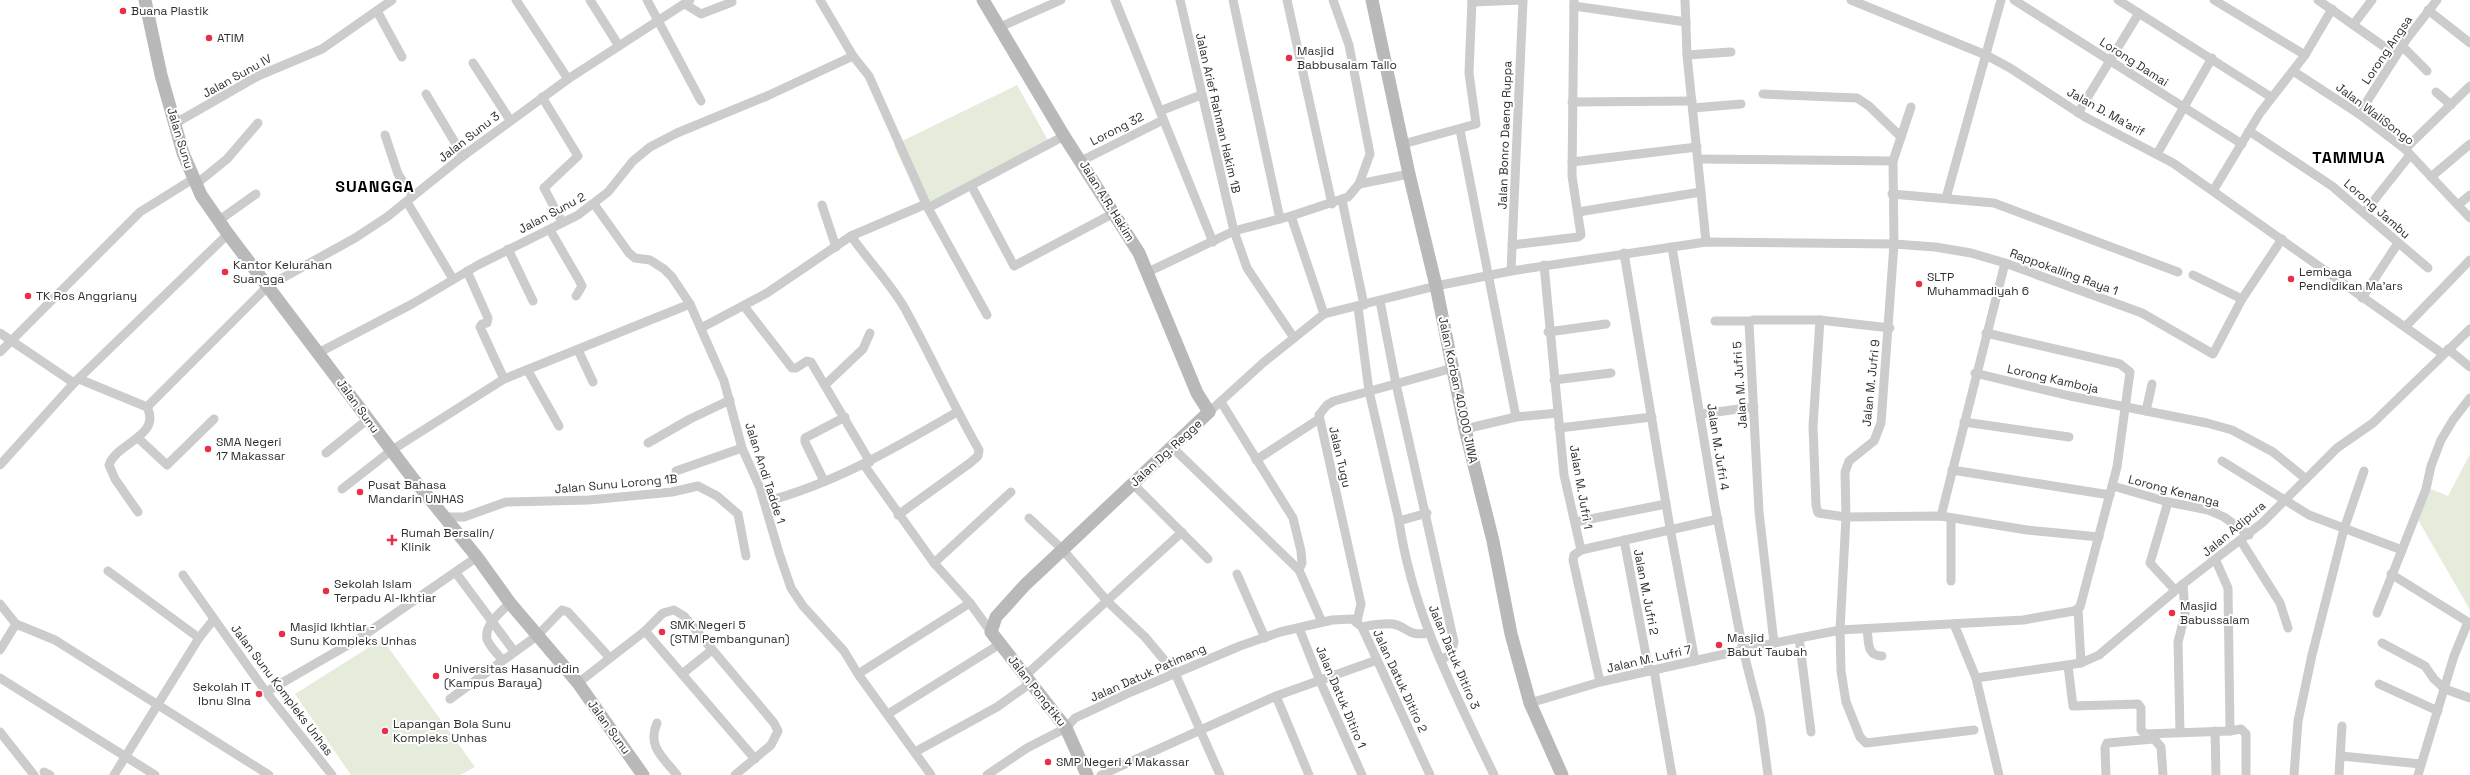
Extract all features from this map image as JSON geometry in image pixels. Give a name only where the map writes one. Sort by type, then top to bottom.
[{"type":"street","name":"Jalan Sunu","points":[[145,0],[174,124],[194,182],[218,221],[265,289],[318,353],[368,420],[477,557],[510,603],[578,684],[643,775]]},
{"type":"street","name":"Jalan Sunu IV","points":[[174,124],[258,76],[322,49],[392,0]]},
{"type":"street","points":[[516,0],[568,79]]},
{"type":"street","points":[[590,0],[619,46]]},
{"type":"street","points":[[647,0],[701,101]]},
{"type":"street","points":[[820,0],[853,56],[869,76],[928,206],[987,315]]},
{"type":"street","name":"Jalan A.R. Hakim","points":[[983,0],[1064,136],[1114,213],[1148,272],[1200,399],[1209,412]]},
{"type":"street","points":[[1000,27],[1061,0]]},
{"type":"street","points":[[1115,0],[1213,242]]},
{"type":"street","name":"Jalan Arief Rahman Hakim 1B","points":[[1180,0],[1234,231],[1247,268],[1294,338]]},
{"type":"street","points":[[1233,0],[1280,219]]},
{"type":"street","points":[[1287,0],[1332,204]]},
{"type":"street","points":[[1148,272],[1234,231],[1332,204],[1353,193],[1359,184],[1370,158],[1370,150],[1349,44],[1333,0]]},
{"type":"street","name":"Jalan Korban 40.000 JIWA","points":[[1372,0],[1409,174],[1436,286],[1465,429],[1493,541],[1511,634],[1530,703],[1562,775]]},
{"type":"street","points":[[1403,144],[1476,125],[1477,122],[1469,73],[1472,1],[1523,0]]},
{"type":"street","name":"Jalan Bonro Daeng Ruppa","points":[[1511,271],[1523,0]]},
{"type":"street","points":[[1685,0],[1687,55],[1706,242]]},
{"type":"street","points":[[1946,198],[2001,0]]},
{"type":"street","name":"Lorong Damai","points":[[2014,0],[2242,144]]},
{"type":"street","points":[[2118,0],[2212,58],[2271,97]]},
{"type":"street","points":[[2353,25],[2372,0]]},
{"type":"street","name":"Lorong Angsa","points":[[2359,114],[2402,46],[2437,0]]},
{"type":"street","name":"Jalan D. Ma'arif","points":[[1854,1],[1986,55],[2010,68],[2078,113],[2157,154],[2191,174],[2362,298],[2470,367]]},
{"type":"street","points":[[2322,1],[2396,55]]},
{"type":"street","points":[[688,2],[701,14],[732,2]]},
{"type":"street","name":"Jalan Sunu 3","points":[[147,406],[265,289],[355,238],[410,199],[463,156],[542,97],[688,2]]},
{"type":"street","points":[[2221,2],[2305,55]]},
{"type":"street","points":[[1512,245],[1580,236],[1572,162],[1574,3],[1686,22]]},
{"type":"street","points":[[2213,190],[2271,97],[2305,55],[2332,9]]},
{"type":"street","points":[[2428,10],[2470,43]]},
{"type":"street","points":[[377,11],[402,58]]},
{"type":"street","points":[[2078,113],[2139,13]]},
{"type":"street","points":[[2402,46],[2427,71]]},
{"type":"street","points":[[1687,55],[1731,52]]},
{"type":"street","name":"Jalan Sunu 2","points":[[318,353],[412,304],[453,279],[508,249],[550,230],[594,204],[608,192],[633,161],[650,147],[767,96],[853,56]]},
{"type":"street","points":[[2157,154],[2212,58]]},
{"type":"street","points":[[473,63],[510,120]]},
{"type":"street","name":"Jalan WaliSongo","points":[[2293,71],[2359,114],[2407,152],[2470,218]]},
{"type":"street","points":[[2364,213],[2407,152],[2470,86]]},
{"type":"street","points":[[2436,92],[2451,105]]},
{"type":"street","points":[[426,94],[463,156]]},
{"type":"street","points":[[1763,94],[1857,98],[1869,106],[1901,137]]},
{"type":"street","name":"Lorong 32","points":[[1081,161],[1161,115],[1201,95]]},
{"type":"street","points":[[542,97],[578,156],[544,188],[562,222]]},
{"type":"street","points":[[1572,102],[1692,105],[1741,104]]},
{"type":"street","points":[[1698,159],[1892,161],[1910,107]]},
{"type":"street","points":[[0,352],[140,212],[194,182],[232,154],[258,123]]},
{"type":"street","points":[[1460,130],[1490,275],[1516,417]]},
{"type":"street","name":"Lorong Jambu","points":[[2249,131],[2332,186],[2428,268]]},
{"type":"street","points":[[384,135],[398,174],[453,279]]},
{"type":"street","points":[[701,328],[744,306],[851,236],[972,187],[1064,136]]},
{"type":"street","points":[[2431,177],[2470,144]]},
{"type":"street","points":[[1572,162],[1697,147]]},
{"type":"street","name":"Jalan M. Jufri 9","points":[[1892,161],[1894,244],[1890,328],[1881,423],[1874,441],[1869,447],[1855,456],[1847,466],[1845,472],[1846,517],[1840,630],[1844,692],[1851,716],[1863,740],[1871,744],[1974,730]]},
{"type":"street","points":[[1359,184],[1409,174]]},
{"type":"street","points":[[972,187],[1014,266],[1114,213]]},
{"type":"street","points":[[1578,212],[1701,192]]},
{"type":"street","points":[[218,221],[256,194]]},
{"type":"street","points":[[1892,194],[1994,203],[2178,272]]},
{"type":"street","points":[[2458,205],[2470,195]]},
{"type":"street","name":"Jalan Datuk Ditiro 3","points":[[1342,200],[1361,306],[1369,391],[1399,521],[1410,577],[1428,633],[1494,775]]},
{"type":"street","name":"Jalan Andi Tadde 1","points":[[594,204],[629,253],[635,258],[650,260],[664,269],[675,281],[690,304],[730,400],[742,448],[764,502],[792,588],[807,611],[836,641],[931,775]]},
{"type":"street","points":[[822,205],[836,247]]},
{"type":"street","points":[[1291,216],[1324,314]]},
{"type":"street","points":[[550,230],[582,286],[576,296]]},
{"type":"street","points":[[0,465],[76,381],[228,234]]},
{"type":"street","points":[[851,236],[904,308],[957,412],[979,450],[978,456],[898,515]]},
{"type":"street","points":[[2193,275],[2242,299],[2282,239]]},
{"type":"street","name":"Rappokalling Raya 1","points":[[1436,286],[1544,265],[1706,242],[1894,244],[1934,247],[1971,253],[2005,263],[2142,313],[2213,354],[2242,299]]},
{"type":"street","points":[[2362,298],[2398,243]]},
{"type":"street","name":"Jalan M. Jufri 4","points":[[1672,247],[1718,519],[1743,650],[1760,716],[1768,775]]},
{"type":"street","points":[[508,249],[533,300]]},
{"type":"street","points":[[1624,253],[1670,528],[1695,661]]},
{"type":"street","points":[[2406,326],[2470,260]]},
{"type":"street","points":[[1940,516],[1975,373],[2005,263]]},
{"type":"street","name":"Jalan M. Jufri 1","points":[[1544,265],[1548,332],[1564,475],[1581,550]]},
{"type":"street","points":[[467,271],[488,318],[488,323],[482,324],[480,327],[504,379]]},
{"type":"street","points":[[1361,306],[1436,286]]},
{"type":"street","points":[[1380,301],[1396,384],[1454,642],[1451,654],[1440,660]]},
{"type":"street","points":[[342,489],[392,450],[504,379],[528,371],[690,304]]},
{"type":"street","points":[[744,306],[792,368],[796,368],[809,361],[845,417],[867,464],[898,515],[934,563],[970,603],[991,632]]},
{"type":"street","name":"Jalan Dg. Regge","points":[[991,632],[996,617],[1005,606],[1220,402],[1324,314],[1361,306]]},
{"type":"street","points":[[1715,321],[1820,320],[1890,328]]},
{"type":"street","points":[[1820,320],[1813,426],[1816,509],[1824,515],[1846,517],[1940,516],[2027,530],[2099,537]]},
{"type":"street","name":"Jalan M. Jufri 5","points":[[1750,321],[1748,327],[1754,407],[1758,512],[1769,587],[1774,643]]},
{"type":"street","points":[[1548,332],[1606,324]]},
{"type":"street","name":"Jalan Adipura","points":[[1976,678],[2068,666],[2081,663],[2099,654],[2175,590],[2216,561],[2248,535],[2337,448],[2373,423],[2470,329]]},
{"type":"street","points":[[0,333],[10,341],[76,381],[147,406],[151,417],[150,422],[138,438],[114,456],[109,465],[115,479],[138,512]]},
{"type":"street","points":[[825,385],[863,349],[870,333]]},
{"type":"street","points":[[1986,333],[2123,366],[2130,372],[2122,443],[2082,604],[2078,608],[2081,663]]},
{"type":"street","points":[[578,350],[593,382]]},
{"type":"street","name":"Jalan Tugu","points":[[1359,624],[1361,604],[1319,419],[1323,409],[1331,403],[1453,368]]},
{"type":"street","points":[[528,371],[559,426]]},
{"type":"street","points":[[1554,380],[1611,373]]},
{"type":"street","name":"Lorong Kamboja","points":[[1975,373],[2126,408],[2207,423],[2232,430],[2273,452],[2306,479]]},
{"type":"street","points":[[2146,411],[2152,384]]},
{"type":"street","points":[[2377,613],[2391,574],[2426,489],[2431,466],[2441,440],[2452,420],[2470,398]]},
{"type":"street","points":[[648,443],[690,419],[730,400]]},
{"type":"street","points":[[1220,402],[1295,521],[1302,563],[1299,570]]},
{"type":"street","points":[[1701,414],[1754,407]]},
{"type":"street","points":[[764,502],[867,464],[957,412]]},
{"type":"street","points":[[1465,429],[1516,417],[1558,413]]},
{"type":"street","points":[[824,481],[805,442],[805,438],[845,417]]},
{"type":"street","points":[[1559,428],[1652,417]]},
{"type":"street","points":[[138,438],[167,466],[214,419]]},
{"type":"street","points":[[1256,460],[1319,419]]},
{"type":"street","points":[[326,453],[368,420]]},
{"type":"street","points":[[1964,422],[2069,437]]},
{"type":"street","points":[[1172,447],[1299,570],[1322,622]]},
{"type":"street","points":[[676,471],[742,448]]},
{"type":"street","points":[[2222,461],[2238,469],[2309,515],[2344,530],[2402,550]]},
{"type":"street","name":"Lorong Kenanga","points":[[1952,470],[2111,491],[2208,510],[2224,517],[2248,535]]},
{"type":"street","points":[[2294,775],[2298,721],[2310,663],[2344,530],[2364,471]]},
{"type":"street","points":[[1133,484],[1208,559]]},
{"type":"street","name":"Jalan Sunu Lorong 1B","points":[[445,517],[464,517],[506,502],[589,500],[672,492],[698,486],[717,496],[738,514],[746,556]]},
{"type":"street","points":[[934,563],[1010,492]]},
{"type":"street","points":[[2168,502],[2150,563],[2175,590]]},
{"type":"street","points":[[1575,522],[1666,504]]},
{"type":"street","points":[[1399,521],[1426,513]]},
{"type":"street","points":[[1029,518],[1063,550],[1108,602],[1145,637],[1175,673],[1220,775]]},
{"type":"street","points":[[1951,518],[1951,581]]},
{"type":"street","points":[[1600,682],[1573,560],[1574,555],[1581,550],[1670,528],[1718,519]]},
{"type":"street","points":[[915,752],[997,707],[1029,679],[1182,532]]},
{"type":"street","name":"Jalan M. Jufri 2","points":[[1624,540],[1672,775]]},
{"type":"street","points":[[2241,541],[2277,598],[2288,628]]},
{"type":"street","points":[[266,692],[360,638],[456,573],[477,557]]},
{"type":"street","points":[[2216,561],[2228,588],[2230,731]]},
{"type":"street","points":[[108,571],[199,638]]},
{"type":"street","points":[[456,573],[514,651]]},
{"type":"street","points":[[1237,574],[1265,638]]},
{"type":"street","points":[[2391,574],[2468,622],[2454,656],[2418,775]]},
{"type":"street","name":"Jalan Sunu Kompleks Unhas","points":[[183,575],[266,692],[328,773]]},
{"type":"street","points":[[2180,732],[2178,642],[2185,615],[2183,584]]},
{"type":"street","points":[[502,660],[488,640],[492,621],[510,603]]},
{"type":"street","points":[[858,674],[970,603]]},
{"type":"street","points":[[0,604],[16,624],[55,640],[269,775]]},
{"type":"street","name":"Jalan M. Lufri 7","points":[[1530,703],[1600,682],[1774,643],[1840,630],[2024,620],[2078,608]]},
{"type":"street","points":[[450,699],[538,635],[559,611],[565,610],[609,658]]},
{"type":"street","points":[[578,684],[645,631],[663,613],[674,610],[684,616],[774,723],[778,731],[771,744],[735,775]]},
{"type":"street","name":"Jalan Datuk Ditiro 2","points":[[1332,620],[1346,618],[1359,624],[1430,775]]},
{"type":"street","points":[[114,775],[199,638],[214,619]]},
{"type":"street","name":"Jalan Datuk Patimang","points":[[988,775],[1027,748],[1066,728],[1075,718],[1175,673],[1265,638],[1332,620]]},
{"type":"street","points":[[0,650],[16,624]]},
{"type":"street","points":[[1359,624],[1394,624],[1406,632],[1419,635],[1428,633]]},
{"type":"street","points":[[1954,624],[1976,678],[1999,775]]},
{"type":"street","name":"Jalan Datuk Ditiro 1","points":[[1299,628],[1320,681],[1362,775]]},
{"type":"street","points":[[1868,629],[1870,650],[1874,655],[1882,656]]},
{"type":"street","points":[[645,631],[755,759]]},
{"type":"street","name":"Jalan Pongtiku","points":[[991,632],[1066,728],[1088,775]]},
{"type":"street","points":[[1800,638],[1811,732]]},
{"type":"street","points":[[2382,643],[2425,666],[2434,679],[2445,689],[2470,698]]},
{"type":"street","points":[[888,714],[1000,644]]},
{"type":"street","points":[[682,674],[712,650]]},
{"type":"street","points":[[1101,775],[1276,696],[1377,660]]},
{"type":"street","points":[[2068,666],[2073,706],[2136,703],[2141,708],[2141,730],[2143,733],[2216,732],[2241,729],[2246,734],[2246,775]]},
{"type":"street","points":[[0,678],[155,775]]},
{"type":"street","points":[[2379,684],[2438,711]]},
{"type":"street","points":[[1276,696],[1309,775]]},
{"type":"street","points":[[657,723],[653,734],[654,746],[678,775]]},
{"type":"street","points":[[2339,775],[2342,726]]},
{"type":"street","points":[[2216,732],[2216,775]]},
{"type":"street","points":[[1,734],[41,774]]},
{"type":"street","points":[[2106,775],[2105,748],[2107,743],[2154,739],[2161,747],[2163,775]]},
{"type":"street","points":[[2341,756],[2421,764]]},
{"type":"green space","points":[[1017,85],[1049,142],[923,209],[894,145]]},
{"type":"green space","points":[[2470,454],[2470,610],[2417,518],[2426,487],[2448,496]]},
{"type":"green space","name":"Lapangan Bola Sunu Kompleks Unhas","points":[[382,639],[475,767],[460,775],[351,775],[295,694]]},
{"type":"place","name":"Buana Plastik","points":[[123,11]]},
{"type":"place","name":"ATIM","points":[[209,38]]},
{"type":"place","name":"Masjid Babbusalam Tallo","points":[[1289,58]]},
{"type":"place","name":"Kantor Kelurahan Suangga","points":[[225,272]]},
{"type":"place","name":"Lembaga Pendidikan Ma'ars","points":[[2291,279]]},
{"type":"place","name":"SLTP Muhammadiyah 6","points":[[1919,284]]},
{"type":"place","name":"TK Ros Anggriany","points":[[28,296]]},
{"type":"place","name":"SMA Negeri 17 Makassar","points":[[208,449]]},
{"type":"place","name":"Pusat Bahasa Mandarin UNHAS","points":[[360,492]]},
{"type":"place","name":"Rumah Bersalin/ Klinik","points":[[392,540]]},
{"type":"place","name":"Sekolah Islam Terpadu Al-Ikhtiar","points":[[326,591]]},
{"type":"place","name":"Masjid Babussalam","points":[[2172,613]]},
{"type":"place","name":"SMK Negeri 5 (STM Pembangunan)","points":[[662,632]]},
{"type":"place","name":"Masjid Ikhtiar - Sunu Kompleks Unhas","points":[[282,634]]},
{"type":"place","name":"Masjid Babut Taubah","points":[[1719,645]]},
{"type":"place","name":"Universitas Hasanuddin (Kampus Baraya)","points":[[436,676]]},
{"type":"place","name":"Sekolah IT Ibnu SIna","points":[[259,694]]},
{"type":"place","name":"Lapangan Bola Sunu Kompleks Unhas","points":[[385,731]]},
{"type":"place","name":"SMP Negeri 4 Makassar","points":[[1048,762]]},
{"type":"district","name":"TAMMUA","points":[[2349,157]]},
{"type":"district","name":"SUANGGA","points":[[375,186]]}]
